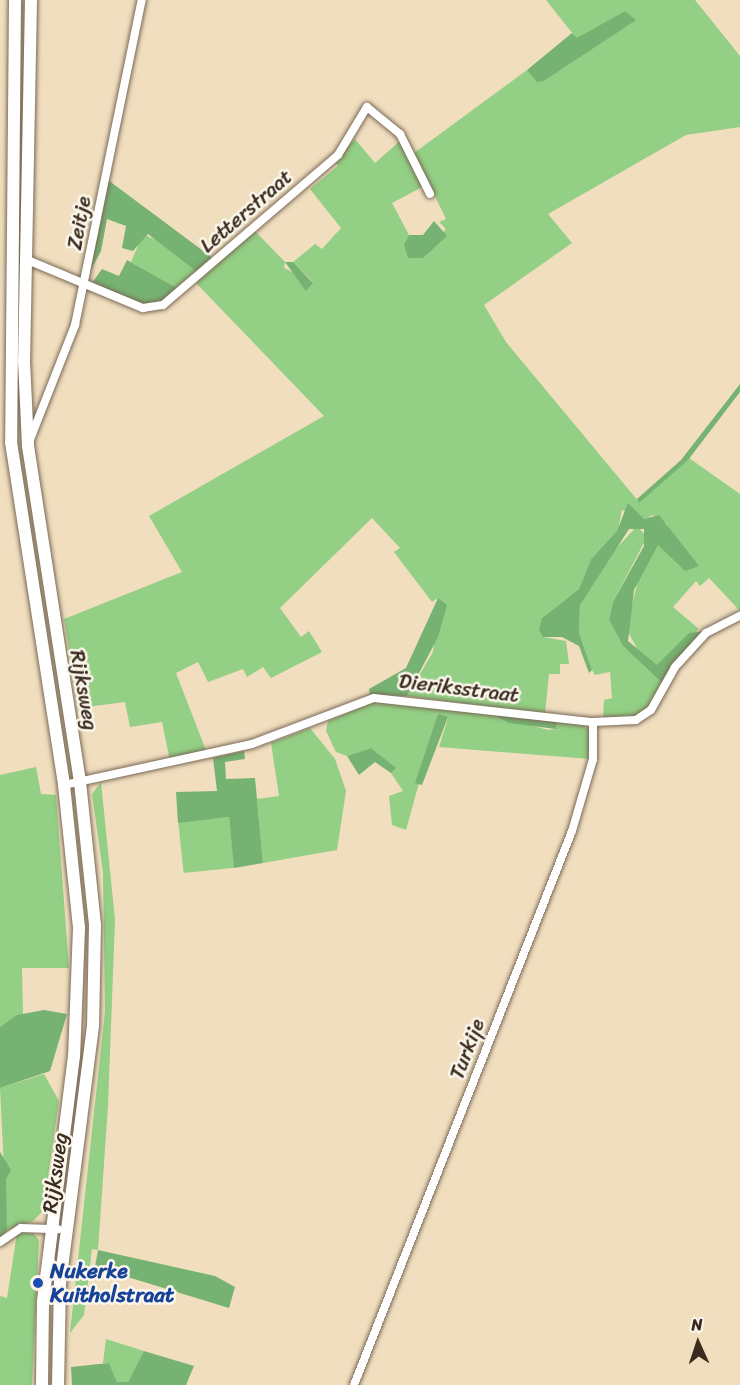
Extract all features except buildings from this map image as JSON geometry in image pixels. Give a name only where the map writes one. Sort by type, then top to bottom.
[{"type":"highway","name":"Rijksweg","points":[[15,0],[11,442],[64,785],[77,898],[79,987],[50,1228],[42,1385]]},
{"type":"highway","name":"Rijksweg","points":[[31,0],[25,259],[28,446],[80,782],[93,894],[95,988],[66,1230],[58,1385]]},
{"type":"street","name":"Zeitje","points":[[28,446],[75,325],[142,0]]},
{"type":"street","name":"Letterstraat","points":[[25,259],[143,308],[170,301],[338,155],[367,107],[400,134],[430,194]]},
{"type":"street","name":"Dieriksstraat","points":[[64,785],[252,744],[374,698],[593,722],[629,722],[648,715],[685,655],[721,622],[740,616]]},
{"type":"street","name":"Turkije","points":[[354,1385],[572,831],[593,759],[593,722]]},
{"type":"street","points":[[0,1242],[21,1228],[66,1230]]},
{"type":"green space","points":[[546,0],[695,0],[740,56],[740,127],[686,135],[548,214],[572,243],[484,305],[506,342],[639,502],[689,458],[740,494],[740,611],[709,578],[700,586],[696,581],[673,607],[699,629],[657,666],[639,652],[626,628],[640,573],[658,544],[680,566],[667,524],[653,515],[645,519],[622,510],[618,530],[591,559],[579,589],[542,618],[543,637],[566,641],[569,664],[560,664],[560,674],[549,674],[545,714],[407,696],[433,652],[438,598],[432,602],[394,552],[400,548],[372,518],[280,608],[301,637],[309,631],[322,652],[271,678],[263,667],[247,677],[243,669],[208,682],[198,662],[176,673],[207,753],[170,761],[162,722],[130,727],[125,702],[79,708],[64,619],[182,572],[149,516],[324,416],[196,283],[255,231],[285,262],[284,268],[313,282],[293,262],[315,244],[322,249],[341,228],[310,189],[338,166],[335,162],[355,139],[375,163],[401,140],[424,186],[392,203],[409,235],[404,244],[423,258],[446,229],[439,222],[446,219],[414,153],[527,70],[544,81],[635,20],[625,11],[577,39]]},
{"type":"green space","points":[[625,11],[636,20],[544,81],[537,82],[527,70],[572,33],[577,38]]},
{"type":"green space","points":[[108,180],[214,259],[198,273],[148,234],[133,251],[122,248],[126,226],[107,219],[101,251],[87,277]]},
{"type":"green space","points":[[434,221],[447,236],[423,258],[408,258],[404,244],[409,235],[423,235]]},
{"type":"green space","points":[[143,234],[156,240],[198,273],[179,289],[131,262]]},
{"type":"green space","points":[[127,260],[179,289],[161,303],[145,306],[92,283],[102,269],[119,276]]},
{"type":"green space","points":[[285,262],[293,262],[313,283],[306,291]]},
{"type":"green space","points":[[740,384],[740,392],[688,460],[639,503],[637,499],[681,460]]},
{"type":"green space","points":[[628,503],[644,519],[659,515],[699,566],[685,571],[658,545],[634,590],[628,641],[657,665],[689,633],[704,631],[662,683],[623,646],[609,620],[613,602],[644,546],[644,529],[629,529],[580,605],[579,633],[592,670],[589,673],[579,646],[562,637],[543,637],[539,630],[542,618],[579,589],[591,559],[617,531]]},
{"type":"green space","points":[[637,526],[647,537],[613,602],[609,620],[623,646],[662,683],[651,706],[634,718],[603,719],[604,700],[612,698],[610,672],[595,675],[592,670],[579,633],[580,605],[602,564]]},
{"type":"green space","points":[[438,598],[447,605],[438,637],[407,696],[370,695],[369,689],[406,668]]},
{"type":"green space","points":[[377,701],[494,715],[548,730],[556,729],[557,722],[582,725],[590,730],[590,759],[439,747],[448,718],[438,714],[406,830],[392,825],[389,796],[403,791],[391,773],[395,768],[371,748],[347,756],[336,752],[326,731],[328,721]]},
{"type":"green space","points":[[438,714],[448,717],[422,785],[415,783]]},
{"type":"green space","points":[[494,715],[557,722],[556,729],[509,723]]},
{"type":"green space","points":[[310,728],[335,759],[346,791],[337,850],[263,863],[257,799],[279,796],[271,743]]},
{"type":"green space","points":[[371,748],[396,768],[391,773],[375,762],[359,775],[347,756]]},
{"type":"green space","points":[[244,751],[245,759],[225,762],[226,779],[255,778],[263,863],[234,868],[229,817],[178,823],[176,792],[217,791],[213,758]]},
{"type":"green space","points":[[36,767],[41,794],[56,795],[69,968],[22,968],[23,1014],[0,1027],[0,775]]},
{"type":"green space","points":[[101,782],[115,920],[108,1106],[98,1250],[92,1249],[84,1315],[70,1333],[105,1012],[103,872],[92,794]]},
{"type":"green space","points":[[229,817],[234,868],[184,873],[178,822]]},
{"type":"green space","points":[[44,1010],[67,1014],[50,1071],[0,1088],[0,1027],[17,1015]]},
{"type":"green space","points":[[44,1074],[59,1101],[43,1211],[33,1221],[7,1230],[0,1088]]},
{"type":"green space","points":[[0,1152],[11,1170],[6,1179],[7,1230],[0,1238]]},
{"type":"green space","points":[[17,1233],[33,1233],[39,1240],[32,1385],[0,1385],[0,1296],[7,1298]]},
{"type":"green space","points":[[98,1250],[215,1276],[235,1287],[229,1308],[95,1267]]},
{"type":"green space","points":[[106,1339],[144,1351],[128,1382],[117,1382],[109,1363],[103,1363]]},
{"type":"green space","points":[[144,1351],[194,1366],[186,1385],[72,1385],[71,1367],[109,1363],[117,1382],[128,1382]]},
{"type":"place","name":"Nukerke Kuitholstraat","points":[[38,1283]]}]
